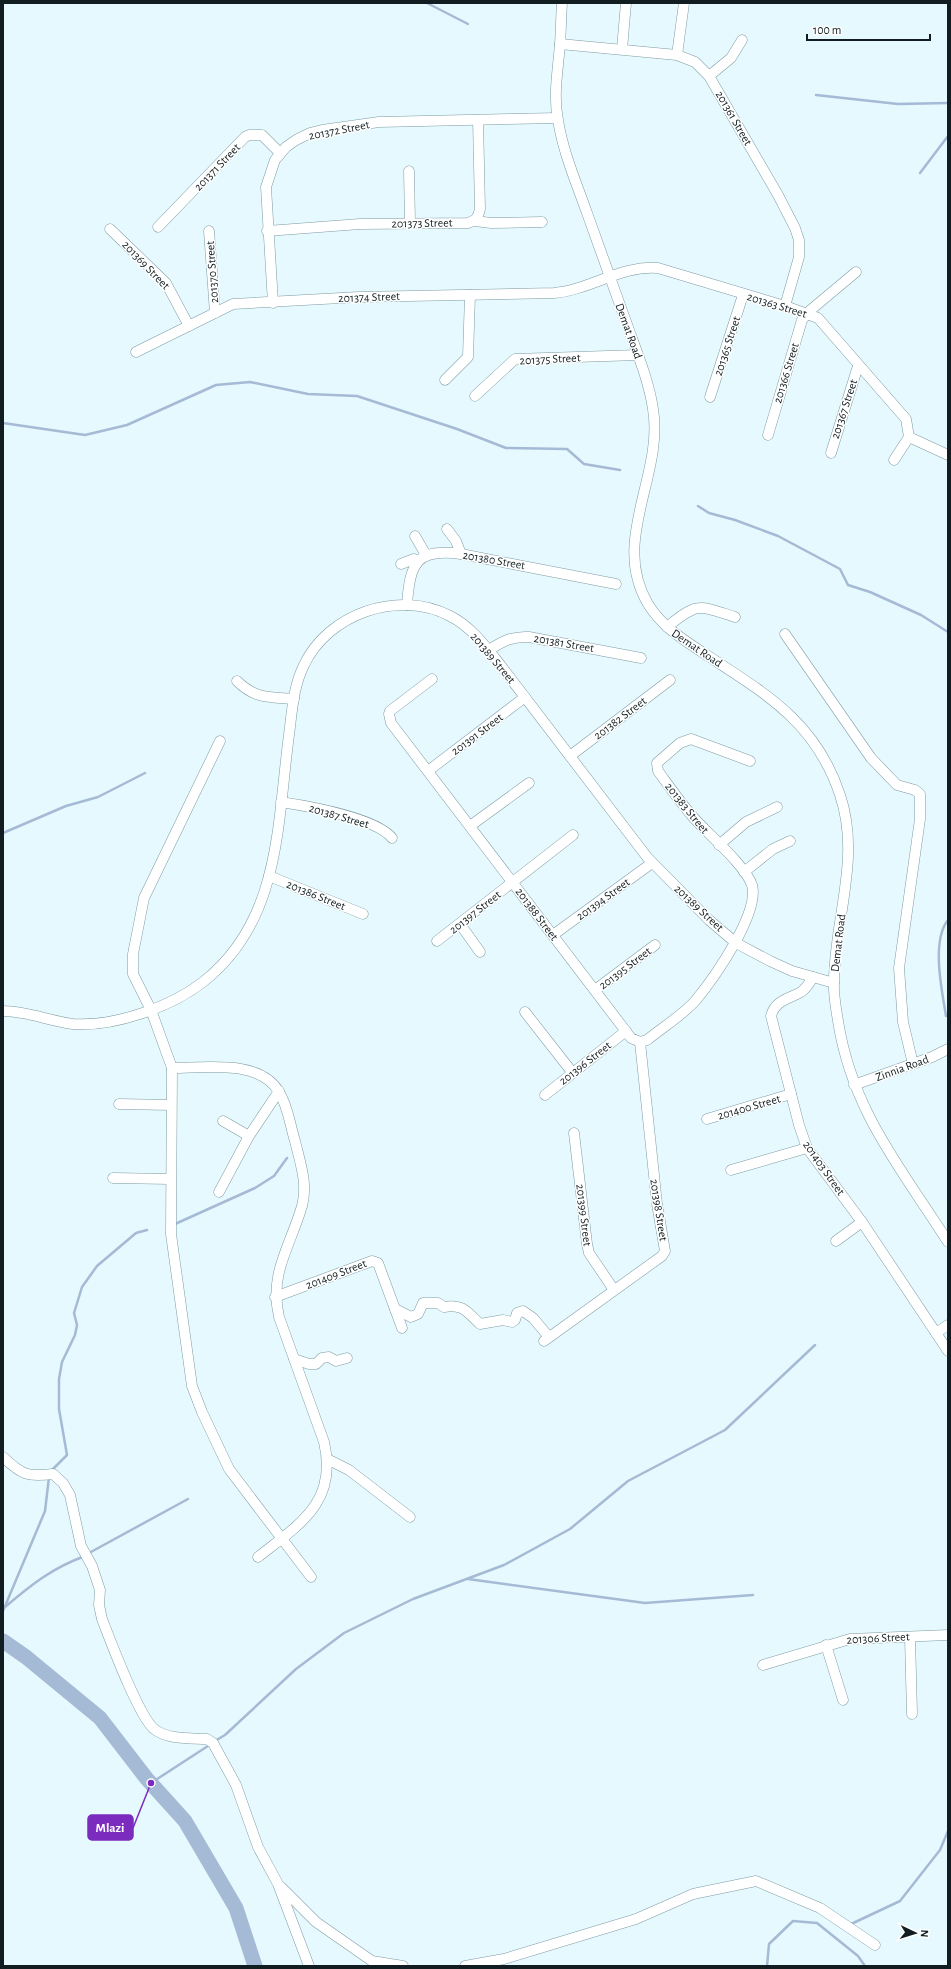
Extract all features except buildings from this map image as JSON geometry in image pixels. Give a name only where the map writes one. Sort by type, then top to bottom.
[{"type":"street","name":"Demat Road","points":[[562,3],[556,83],[557,118],[564,146],[638,355],[651,397],[655,417],[652,456],[635,528],[634,562],[639,584],[646,600],[667,627],[784,708],[818,748],[831,772],[846,818],[849,860],[835,958],[834,983],[841,1040],[859,1099],[882,1142],[948,1242]]},
{"type":"street","points":[[622,49],[626,3]]},
{"type":"street","points":[[677,55],[684,3]]},
{"type":"street","points":[[709,76],[731,58],[742,40]]},
{"type":"street","name":"201361 Street","points":[[560,44],[677,55],[694,62],[709,76],[778,195],[795,228],[799,240],[799,257],[785,306]]},
{"type":"street","name":"201372 Street","points":[[273,303],[267,231],[266,187],[271,169],[280,153],[296,140],[310,133],[394,121],[557,118]]},
{"type":"street","points":[[475,220],[479,216],[480,209],[478,120]]},
{"type":"street","name":"201371 Street","points":[[158,227],[245,137],[249,135],[262,135],[280,153]]},
{"type":"street","points":[[409,171],[410,223]]},
{"type":"street","name":"201373 Street","points":[[267,231],[354,224],[468,223],[475,220],[491,223],[542,222]]},
{"type":"street","name":"201369 Street","points":[[110,229],[166,282],[189,326]]},
{"type":"street","name":"201370 Street","points":[[209,231],[215,312]]},
{"type":"street","name":"201363 Street","points":[[610,276],[642,267],[658,268],[743,295],[785,306],[818,318],[858,366],[906,419],[909,437]]},
{"type":"street","points":[[807,313],[856,272]]},
{"type":"street","name":"201374 Street","points":[[136,352],[233,304],[273,303],[354,297],[562,292],[610,276]]},
{"type":"street","points":[[445,380],[468,357],[470,295]]},
{"type":"street","name":"201365 Street","points":[[710,397],[743,295]]},
{"type":"street","name":"201366 Street","points":[[768,435],[802,320],[807,313]]},
{"type":"street","name":"201375 Street","points":[[475,396],[515,359],[638,355]]},
{"type":"street","name":"201367 Street","points":[[831,453],[858,366]]},
{"type":"street","points":[[894,460],[909,437],[948,455]]},
{"type":"street","points":[[446,529],[456,541],[461,554]]},
{"type":"street","points":[[407,605],[410,581],[417,563],[426,555],[415,536]]},
{"type":"street","name":"201380 Street","points":[[426,555],[445,552],[461,554],[616,584]]},
{"type":"street","points":[[401,564],[414,559],[417,563]]},
{"type":"street","name":"201389 Street","points":[[3,1011],[16,1011],[71,1024],[88,1024],[130,1017],[151,1010],[186,994],[204,982],[228,958],[251,927],[259,910],[269,876],[294,699],[303,666],[320,641],[329,632],[343,622],[374,608],[407,605],[425,607],[450,616],[472,631],[489,650],[652,862],[709,920],[736,943],[781,967],[834,983]]},
{"type":"street","points":[[667,627],[686,611],[697,607],[704,607],[735,617]]},
{"type":"street","points":[[785,634],[871,758],[897,785],[915,790],[920,794],[920,819],[899,968],[903,1022],[913,1064]]},
{"type":"street","name":"201381 Street","points":[[489,650],[506,639],[516,636],[529,637],[641,658]]},
{"type":"street","name":"201388 Street","points":[[432,679],[388,714],[391,723],[631,1038],[640,1042]]},
{"type":"street","name":"201382 Street","points":[[570,756],[670,680]]},
{"type":"street","points":[[237,681],[251,693],[257,695],[294,699]]},
{"type":"street","name":"201391 Street","points":[[428,771],[525,698]]},
{"type":"street","name":"201383 Street","points":[[736,943],[752,907],[752,886],[744,872],[692,816],[658,771],[657,763],[680,743],[691,739],[750,761]]},
{"type":"street","points":[[220,741],[181,819],[142,905],[133,954],[132,974],[151,1010],[172,1068],[170,1180],[171,1234],[192,1386],[229,1469],[283,1538],[311,1577]]},
{"type":"street","points":[[470,826],[529,783]]},
{"type":"street","name":"201387 Street","points":[[280,802],[325,809],[384,829],[392,838]]},
{"type":"street","points":[[719,845],[741,825],[777,807]]},
{"type":"street","name":"201397 Street","points":[[437,941],[512,881],[573,835]]},
{"type":"street","points":[[744,872],[773,849],[790,842]]},
{"type":"street","name":"201394 Street","points":[[553,936],[652,862]]},
{"type":"street","name":"201386 Street","points":[[269,876],[363,914]]},
{"type":"street","points":[[460,924],[480,952]]},
{"type":"street","points":[[640,1042],[647,1040],[696,1000],[736,943]]},
{"type":"street","name":"201395 Street","points":[[595,990],[655,945]]},
{"type":"street","name":"201403 Street","points":[[813,977],[801,992],[787,998],[775,1007],[771,1016],[791,1094],[807,1148],[862,1222],[948,1351]]},
{"type":"street","points":[[525,1012],[572,1072]]},
{"type":"street","name":"201396 Street","points":[[544,1095],[626,1031]]},
{"type":"street","name":"201398 Street","points":[[395,1309],[411,1317],[418,1314],[423,1303],[438,1303],[444,1306],[452,1305],[470,1313],[480,1324],[503,1320],[512,1322],[515,1320],[517,1313],[523,1311],[533,1318],[546,1339],[662,1256],[665,1251],[657,1204],[640,1042]]},
{"type":"street","name":"Zinnia Road","points":[[854,1085],[913,1064],[948,1049]]},
{"type":"street","points":[[172,1068],[248,1070],[266,1077],[279,1091],[285,1104],[302,1167],[304,1192],[302,1206],[277,1275],[275,1297],[279,1317],[324,1442],[327,1459],[326,1484],[313,1510],[283,1538],[258,1557]]},
{"type":"street","points":[[219,1192],[249,1136],[279,1091]]},
{"type":"street","name":"201400 Street","points":[[707,1119],[791,1094]]},
{"type":"street","points":[[119,1104],[171,1105]]},
{"type":"street","points":[[223,1121],[249,1136]]},
{"type":"street","name":"201399 Street","points":[[574,1133],[589,1253],[614,1290]]},
{"type":"street","points":[[731,1170],[807,1148]]},
{"type":"street","points":[[113,1178],[170,1180]]},
{"type":"street","points":[[836,1241],[862,1222]]},
{"type":"street","name":"201409 Street","points":[[275,1297],[375,1261],[378,1263],[402,1328]]},
{"type":"street","points":[[936,1333],[948,1325]]},
{"type":"street","points":[[294,1359],[309,1364],[316,1364],[322,1358],[329,1357],[336,1361],[347,1358]]},
{"type":"street","points":[[3,1457],[18,1471],[35,1476],[53,1474],[63,1483],[70,1495],[81,1546],[92,1566],[100,1590],[99,1605],[102,1619],[142,1714],[154,1729],[168,1736],[207,1739],[213,1743],[236,1785],[258,1847],[278,1884],[310,1966]]},
{"type":"street","points":[[327,1459],[349,1470],[410,1517]]},
{"type":"street","name":"201306 Street","points":[[763,1665],[850,1639],[948,1635]]},
{"type":"street","points":[[910,1637],[912,1714]]},
{"type":"street","points":[[826,1645],[843,1700]]},
{"type":"street","points":[[465,1966],[511,1956],[636,1919],[693,1894],[756,1881],[820,1908],[875,1945]]},
{"type":"street","points":[[278,1884],[316,1922],[372,1961],[403,1966]]},
{"type":"waterway","points":[[427,3],[468,24]]},
{"type":"waterway","points":[[816,95],[898,104],[948,103]]},
{"type":"waterway","points":[[920,173],[948,136]]},
{"type":"waterway","points":[[3,423],[85,435],[127,425],[216,385],[250,382],[308,394],[357,396],[457,429],[506,448],[567,449],[584,464],[620,470]]},
{"type":"waterway","points":[[698,506],[709,513],[735,520],[778,536],[840,569],[848,585],[870,592],[921,615],[948,632]]},
{"type":"waterway","points":[[3,833],[66,806],[98,797],[145,773]]},
{"type":"waterway","points":[[946,1016],[940,980],[939,953],[940,940],[943,929],[948,920]]},
{"type":"waterway","points":[[175,1224],[255,1188],[274,1176],[287,1158]]},
{"type":"waterway","points":[[51,1471],[67,1455],[59,1409],[59,1379],[62,1362],[75,1335],[77,1325],[74,1313],[82,1287],[97,1266],[136,1233],[147,1230]]},
{"type":"waterway","points":[[215,1741],[225,1735],[296,1669],[344,1633],[413,1599],[504,1565],[570,1529],[628,1481],[725,1430],[815,1345]]},
{"type":"waterway","points":[[3,1611],[45,1511],[49,1477]]},
{"type":"waterway","points":[[89,1553],[188,1499]]},
{"type":"waterway","points":[[5,1607],[42,1578],[62,1566],[85,1556]]},
{"type":"waterway","points":[[468,1579],[645,1603],[753,1595]]},
{"type":"waterway","points":[[3,1641],[26,1657],[100,1718],[147,1779],[185,1821],[236,1908],[255,1966]]},
{"type":"waterway","points":[[151,1783],[211,1744]]},
{"type":"waterway","points":[[849,1925],[900,1901],[940,1850],[948,1831]]},
{"type":"waterway","points":[[767,1966],[769,1944],[793,1921],[817,1923],[858,1956],[865,1966]]},
{"type":"place","name":"Mlazi","points":[[151,1783]]}]
